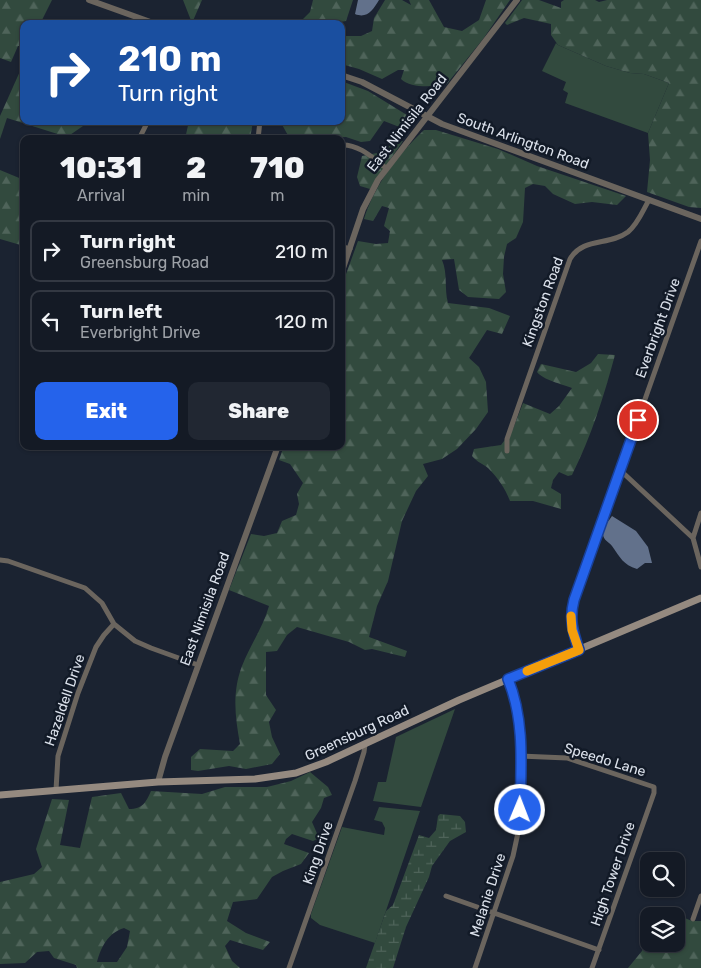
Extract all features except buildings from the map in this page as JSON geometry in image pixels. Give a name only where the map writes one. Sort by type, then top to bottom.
[{"type":"main road","name":"Greensburg Road","points":[[0,795],[158,782],[255,779],[283,776],[316,767],[459,700],[701,598]]},
{"type":"street","points":[[90,0],[145,20]]},
{"type":"street","name":"East Nimisila Road","points":[[345,263],[366,201],[386,168],[517,0]]},
{"type":"street","name":"South Arlington Road","points":[[345,76],[362,82],[450,128],[701,219]]},
{"type":"street","points":[[345,144],[361,149],[386,168]]},
{"type":"street","name":"Kingston Road","points":[[507,451],[507,439],[571,257],[584,246],[625,234],[636,223],[649,200]]},
{"type":"street","name":"Everbright Drive","points":[[579,650],[571,626],[572,608],[701,241]]},
{"type":"street","points":[[345,247],[350,249]]},
{"type":"street","name":"East Nimisila Road","points":[[158,782],[198,665],[277,450]]},
{"type":"street","points":[[620,470],[693,538],[701,566]]},
{"type":"street","points":[[693,538],[701,513]]},
{"type":"street","points":[[0,560],[4,559],[85,588],[102,602],[114,624],[128,636],[143,645],[198,665]]},
{"type":"street","name":"Hazeldell Drive","points":[[56,790],[58,756],[78,694],[96,647],[114,624]]},
{"type":"street","name":"Melanie Drive","points":[[475,968],[513,856],[519,828],[519,716],[508,679]]},
{"type":"street","name":"King Drive","points":[[289,968],[357,774],[365,744]]},
{"type":"street","name":"Speedo Lane","points":[[520,756],[567,758],[654,787]]},
{"type":"street","name":"High Tower Drive","points":[[592,968],[654,793],[654,787]]},
{"type":"street","points":[[446,896],[599,950]]},
{"type":"street","points":[[693,919],[701,896]]},
{"type":"green space","points":[[0,0],[52,0],[42,20],[20,20],[20,46],[18,46],[11,62],[0,58]]},
{"type":"green space","points":[[183,0],[202,0],[193,20],[191,20]]},
{"type":"green space","points":[[313,0],[353,0],[346,21],[302,20],[310,12]]},
{"type":"green space","points":[[385,0],[402,0],[411,5],[409,0],[429,0],[444,27],[462,31],[479,20],[486,0],[510,0],[483,39],[446,85],[416,86],[401,79],[404,70],[398,70],[382,79],[345,65],[345,36],[361,36],[372,31],[374,18]]},
{"type":"green space","points":[[522,0],[539,0],[561,8],[561,2],[564,0],[595,0],[599,2],[607,0],[701,0],[701,208],[689,207],[647,192],[650,160],[648,133],[669,83],[644,74],[630,73],[606,66],[558,45],[551,35],[551,24],[524,18],[507,25],[505,23]]},
{"type":"green space","points":[[556,43],[606,66],[630,73],[644,74],[669,83],[648,133],[565,103],[568,93],[563,90],[566,82],[542,71]]},
{"type":"green space","points":[[20,71],[20,122],[7,118],[0,139],[0,116]]},
{"type":"green space","points":[[345,82],[368,91],[415,120],[402,128],[384,121],[370,141],[361,142],[345,137],[345,135],[288,135],[282,125],[345,125]]},
{"type":"green space","points":[[29,125],[83,125],[70,135],[61,135]]},
{"type":"green space","points":[[188,125],[252,125],[251,135],[186,135]]},
{"type":"green space","points":[[424,130],[436,130],[498,149],[537,166],[626,196],[617,205],[592,202],[575,204],[553,194],[545,186],[533,184],[525,188],[523,222],[516,238],[507,244],[503,274],[506,292],[499,299],[468,297],[459,290],[454,259],[442,260],[448,303],[489,308],[510,316],[502,334],[487,330],[469,358],[479,367],[486,382],[488,412],[476,429],[457,449],[442,459],[423,464],[428,476],[416,491],[402,521],[388,581],[377,606],[369,637],[407,651],[405,657],[372,649],[365,650],[349,642],[297,627],[287,635],[277,651],[266,652],[266,695],[276,710],[269,722],[272,737],[280,754],[272,764],[246,769],[229,766],[198,771],[191,770],[191,757],[200,749],[233,751],[240,744],[236,714],[237,685],[242,666],[269,606],[229,590],[251,534],[264,536],[277,533],[282,521],[296,515],[299,504],[297,494],[303,483],[290,464],[279,460],[283,450],[345,450],[345,277],[358,241],[376,244],[388,243],[390,231],[384,226],[389,208],[382,206],[373,221],[364,219],[381,182],[405,150]]},
{"type":"green space","points":[[403,141],[370,189],[360,186],[357,177],[362,156],[377,153],[391,144]]},
{"type":"green space","points":[[0,170],[20,178],[20,245],[0,239]]},
{"type":"green space","points":[[598,354],[615,355],[596,416],[572,475],[568,476],[559,472],[553,480],[551,488],[561,494],[561,509],[533,501],[510,501],[495,476],[472,456],[474,449],[501,445],[513,429],[523,403],[550,414],[559,406],[572,388],[548,380],[540,375],[537,372],[541,364],[576,372],[591,363]]},
{"type":"green space","points":[[455,709],[421,807],[373,801],[378,782],[386,782],[396,737]]},
{"type":"green space","points":[[310,772],[328,787],[332,795],[324,798],[321,808],[312,822],[319,838],[313,841],[292,834],[286,839],[284,844],[309,853],[301,864],[272,877],[257,899],[233,902],[227,921],[246,933],[270,942],[263,950],[230,940],[225,946],[232,961],[240,968],[77,968],[76,965],[54,958],[49,951],[37,952],[25,963],[0,964],[0,882],[34,874],[42,867],[36,849],[52,799],[69,800],[60,845],[80,848],[92,797],[121,793],[129,809],[134,809],[143,804],[151,791],[202,794],[225,787],[267,787],[291,781]],"holes":[[[124,928],[130,931],[127,947],[117,962],[97,962],[103,946],[109,937]]]},
{"type":"green space","points":[[379,807],[420,811],[375,943],[320,925],[311,918],[311,914],[342,827],[384,835],[385,828],[382,822],[374,820]]},
{"type":"green space","points":[[440,814],[460,816],[465,822],[466,832],[450,841],[432,866],[429,877],[406,927],[393,968],[366,968],[386,911],[393,905],[419,835],[429,838],[436,830]]},
{"type":"green space","points":[[685,918],[692,921],[701,921],[701,968],[628,968],[641,952],[685,952]]},
{"type":"water","points":[[358,0],[379,0],[372,10],[366,14],[359,15],[355,14]]},
{"type":"water","points":[[612,516],[636,531],[648,547],[652,563],[645,563],[637,569],[622,560],[603,536],[606,524]]},
{"type":"slow traffic","points":[[527,671],[579,650],[572,630],[571,616]]},
{"type":"route","points":[[520,810],[520,725],[517,706],[508,679],[579,650],[571,626],[574,600],[638,420]]}]
